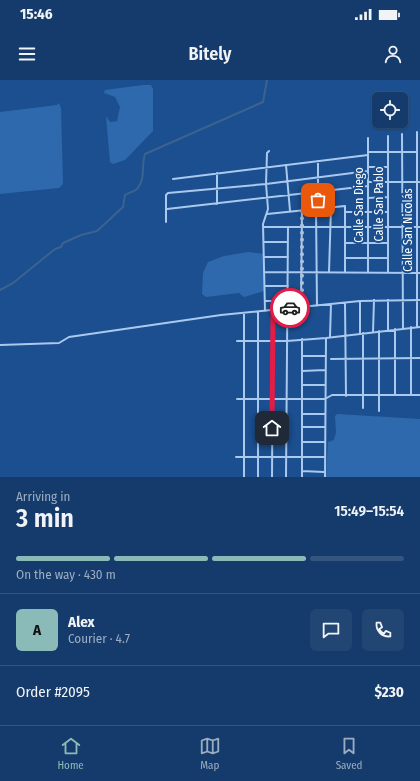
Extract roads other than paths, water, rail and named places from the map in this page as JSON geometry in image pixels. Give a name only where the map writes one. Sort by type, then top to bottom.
[{"type":"street","name":"Calle San Nicolás","points":[[417,132],[418,327]]},
{"type":"street","points":[[402,134],[403,328]]},
{"type":"street","name":"Calle San Pablo","points":[[388,136],[388,272]]},
{"type":"street","name":"Calle San Diego","points":[[368,138],[368,272]]},
{"type":"street","points":[[265,311],[263,227],[264,218],[267,214],[268,198],[266,184],[267,153],[269,151]]},
{"type":"street","points":[[173,178],[368,154],[388,152],[418,153]]},
{"type":"street","points":[[317,306],[316,227],[318,161]]},
{"type":"street","points":[[286,165],[290,195],[290,211]]},
{"type":"street","points":[[368,167],[388,167]]},
{"type":"street","points":[[166,222],[167,194],[266,184],[368,171]]},
{"type":"street","points":[[217,173],[217,204]]},
{"type":"street","points":[[368,182],[418,182]]},
{"type":"street","points":[[166,209],[368,186]]},
{"type":"street","points":[[368,198],[388,198]]},
{"type":"street","points":[[267,214],[344,206],[345,272]]},
{"type":"street","points":[[329,272],[331,207]]},
{"type":"street","points":[[302,210],[302,307]]},
{"type":"street","points":[[345,212],[388,212]]},
{"type":"street","points":[[263,227],[418,228]]},
{"type":"street","points":[[286,477],[288,227]]},
{"type":"street","points":[[264,242],[288,242]]},
{"type":"street","points":[[345,243],[388,243]]},
{"type":"street","points":[[264,257],[288,257]]},
{"type":"street","points":[[345,258],[388,258]]},
{"type":"street","points":[[265,272],[418,273]]},
{"type":"street","points":[[264,286],[288,286]]},
{"type":"street","points":[[265,301],[288,300]]},
{"type":"street","points":[[0,345],[59,343],[69,337],[244,313],[346,302],[374,300],[418,300]]},
{"type":"street","points":[[373,332],[374,300]]},
{"type":"street","points":[[388,300],[388,330]]},
{"type":"street","points":[[360,301],[363,358],[362,408]]},
{"type":"street","points":[[346,302],[346,396]]},
{"type":"street","points":[[330,336],[331,304]]},
{"type":"street","points":[[272,477],[273,310]]},
{"type":"street","points":[[258,312],[258,477]]},
{"type":"street","points":[[244,313],[244,477]]},
{"type":"street","points":[[237,341],[287,341],[326,338],[330,336],[418,327]]},
{"type":"street","points":[[411,328],[412,395]]},
{"type":"street","points":[[395,329],[395,395]]},
{"type":"street","points":[[379,331],[379,411]]},
{"type":"street","points":[[325,477],[326,338]]},
{"type":"street","points":[[302,339],[302,477]]},
{"type":"street","points":[[302,356],[326,356]]},
{"type":"street","points":[[331,359],[420,358]]},
{"type":"street","points":[[302,371],[325,370]]},
{"type":"street","points":[[302,385],[325,385]]},
{"type":"street","points":[[236,399],[325,399],[331,395],[420,395]]},
{"type":"street","points":[[302,414],[325,414]]},
{"type":"street","points":[[302,427],[325,427]]},
{"type":"street","points":[[302,442],[325,442]]},
{"type":"street","points":[[236,457],[325,457]]},
{"type":"street","points":[[302,471],[325,472]]},
{"type":"waterway","points":[[0,290],[13,283],[55,249],[61,247],[63,243],[81,235],[97,231],[123,207],[125,195],[136,190],[140,185],[145,154],[263,102],[267,80]]}]
